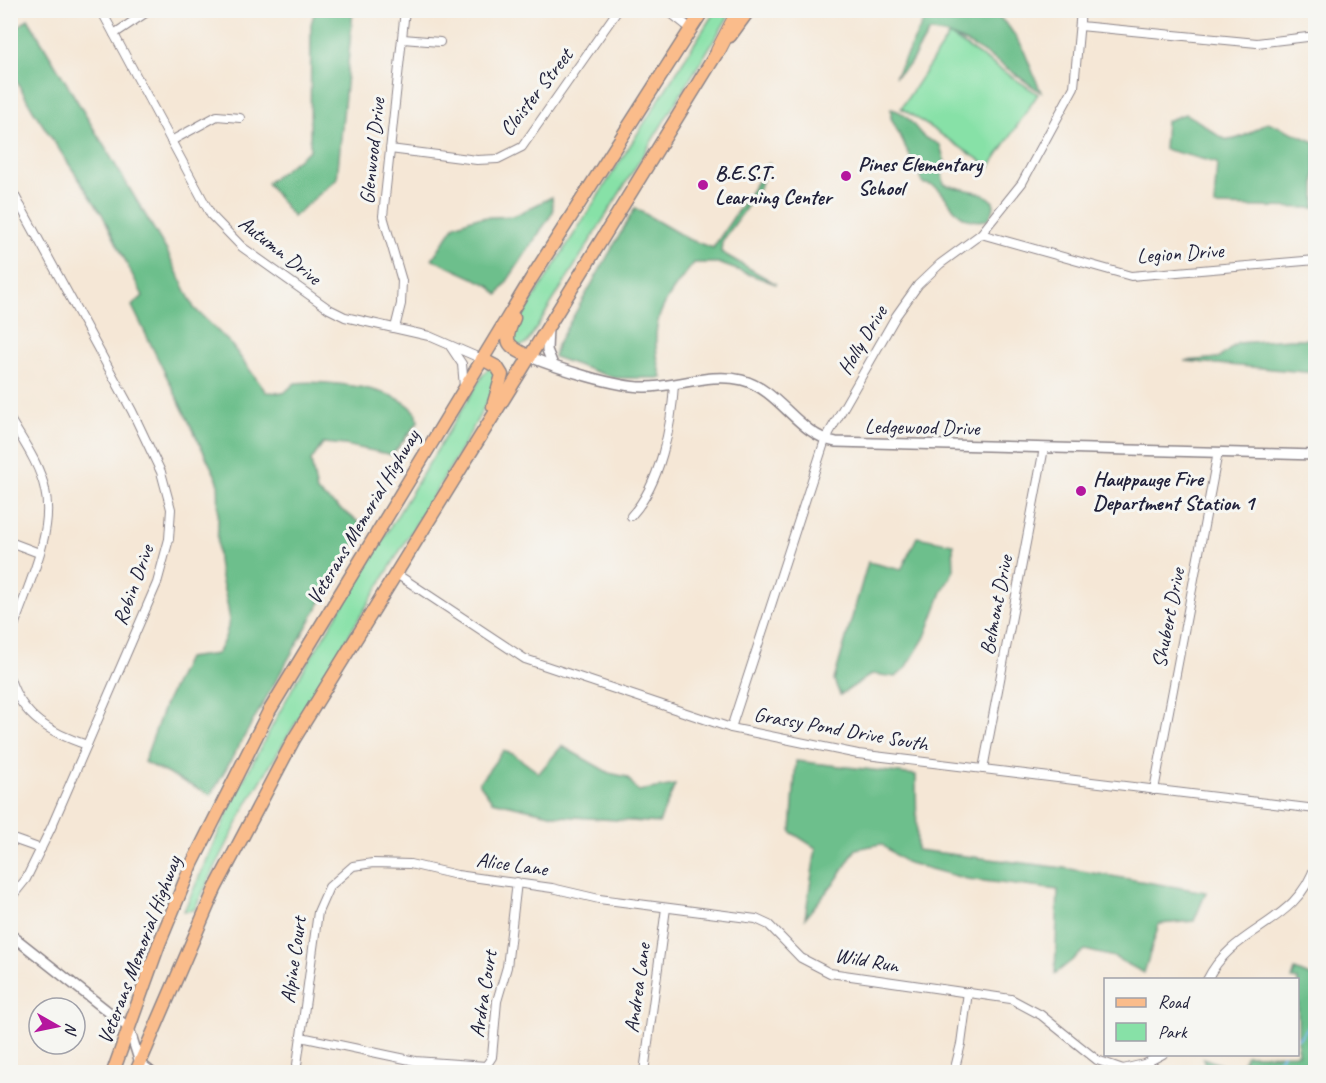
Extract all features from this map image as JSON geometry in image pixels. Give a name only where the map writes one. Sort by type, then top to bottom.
[{"type":"highway","points":[[718,51],[739,10]]},
{"type":"main road","name":"Veterans Memorial Highway","points":[[113,1072],[178,899],[246,754],[296,664],[531,279],[703,10]]},
{"type":"main road","name":"Veterans Memorial Highway","points":[[138,1068],[191,940],[239,839],[294,739],[718,51],[749,10]]},
{"type":"main road","points":[[530,357],[512,348],[507,336],[531,279]]},
{"type":"main road","points":[[482,359],[497,367],[502,375],[486,427]]},
{"type":"street","name":"Autumn Drive","points":[[101,10],[211,215],[242,247],[329,309],[345,316],[429,336],[482,359]]},
{"type":"street","points":[[114,34],[150,10]]},
{"type":"street","name":"Glenwood Drive","points":[[395,328],[401,304],[402,281],[383,216],[405,10]]},
{"type":"street","name":"Cloister Street","points":[[390,149],[477,160],[498,159],[522,147],[618,10]]},
{"type":"street","points":[[667,10],[691,29]]},
{"type":"street","name":"Holly Drive","points":[[731,728],[825,440],[896,316],[918,285],[940,264],[981,234],[1022,183],[1074,87],[1082,10]]},
{"type":"street","points":[[1080,26],[1257,43],[1316,36]]},
{"type":"street","points":[[403,39],[440,42]]},
{"type":"street","points":[[171,141],[218,116],[240,118]]},
{"type":"street","name":"Robin Drive","points":[[10,187],[132,411],[161,472],[171,509],[169,539],[157,583],[41,849],[26,879],[10,900]]},
{"type":"street","points":[[10,214],[21,207]]},
{"type":"street","name":"Legion Drive","points":[[981,234],[1131,276],[1316,260]]},
{"type":"street","points":[[548,326],[547,350],[553,365]]},
{"type":"street","points":[[449,345],[462,364],[464,388]]},
{"type":"street","name":"Ledgewood Drive","points":[[530,357],[631,386],[674,384],[718,378],[739,379],[755,384],[768,392],[812,432],[825,440],[852,444],[1316,456]]},
{"type":"street","points":[[632,516],[646,500],[659,460],[670,424],[674,384]]},
{"type":"street","points":[[10,419],[39,472],[45,489],[46,525],[10,638]]},
{"type":"street","name":"Belmont Drive","points":[[983,769],[1044,448]]},
{"type":"street","name":"Shubert Drive","points":[[1154,790],[1218,452]]},
{"type":"street","points":[[10,542],[39,552]]},
{"type":"street","name":"Grassy Pond Drive South","points":[[395,573],[525,659],[731,728],[858,754],[1316,809]]},
{"type":"street","points":[[10,680],[15,694],[35,720],[60,736],[87,745]]},
{"type":"street","points":[[10,838],[41,849]]},
{"type":"street","name":"Alice Lane","points":[[353,866],[373,863],[410,864],[457,875],[517,882],[599,899],[666,908]]},
{"type":"street","points":[[1209,978],[1215,964],[1228,949],[1274,919],[1300,896],[1308,884],[1316,863]]},
{"type":"street","name":"Alpine Court","points":[[296,1072],[318,912],[329,887],[353,866]]},
{"type":"street","name":"Ardra Court","points":[[301,1036],[415,1061],[486,1066],[492,1057],[497,1001],[507,967],[517,882]]},
{"type":"street","name":"Wild Run","points":[[666,908],[756,920],[769,925],[801,958],[830,973],[1011,999],[1041,1015],[1097,1060],[1123,1069],[1144,1064],[1158,1056]]},
{"type":"street","name":"Andrea Lane","points":[[644,1072],[666,908]]},
{"type":"street","points":[[10,934],[129,1029],[138,1068],[151,1072]]},
{"type":"street","points":[[954,1072],[962,1044],[968,992]]},
{"type":"green space","points":[[315,11],[353,11],[337,179],[293,217],[267,183],[310,150],[311,24]]},
{"type":"green space","points":[[715,11],[732,11],[527,343],[519,347],[510,336],[511,334]]},
{"type":"green space","points":[[929,11],[993,11],[1009,27],[1022,46],[1041,92],[972,46],[943,34],[929,32],[909,65],[895,77]]},
{"type":"green space","points":[[28,19],[167,251],[194,308],[230,343],[266,392],[284,393],[295,383],[342,384],[395,397],[417,414],[418,422],[392,455],[323,443],[311,461],[317,492],[364,526],[211,795],[144,762],[165,704],[187,658],[217,654],[228,628],[228,607],[218,560],[218,481],[132,306],[143,296],[102,214],[33,110],[11,71],[11,33]]},
{"type":"green space","points":[[949,35],[1038,94],[990,167],[901,108]]},
{"type":"green space","points":[[891,109],[905,116],[925,137],[940,145],[946,166],[942,175],[944,184],[989,197],[993,203],[993,210],[987,220],[964,217],[956,212],[940,191],[924,184],[891,118]]},
{"type":"green space","points":[[1185,114],[1216,134],[1230,140],[1239,138],[1268,122],[1315,142],[1315,208],[1214,206],[1217,163],[1164,149],[1166,121]]},
{"type":"green space","points":[[770,162],[758,191],[722,242],[721,252],[776,284],[718,263],[694,263],[665,303],[660,316],[656,343],[662,378],[614,378],[554,357],[557,345],[635,208],[688,239],[713,248]]},
{"type":"green space","points":[[552,197],[553,212],[498,295],[489,285],[432,259],[455,225],[474,218],[514,216]]},
{"type":"green space","points":[[1315,339],[1315,373],[1185,361],[1219,358],[1238,343]]},
{"type":"green space","points":[[490,367],[497,370],[495,387],[462,448],[248,802],[194,910],[184,911],[237,792],[293,687],[484,373]]},
{"type":"green space","points":[[917,537],[953,544],[954,570],[942,592],[925,637],[906,668],[896,677],[872,674],[840,695],[834,680],[868,562],[901,570]]},
{"type":"green space","points":[[562,746],[609,773],[627,777],[638,791],[675,785],[659,823],[559,816],[492,801],[479,783],[503,751],[513,754],[539,773]]},
{"type":"green space","points":[[796,761],[916,775],[917,850],[1064,868],[1206,892],[1194,921],[1159,924],[1144,973],[1114,957],[1085,950],[1055,974],[1058,890],[967,879],[905,862],[881,844],[856,849],[837,879],[805,918],[816,848],[791,832]]},
{"type":"green space","points":[[1295,970],[1315,978],[1315,1072],[1207,1072],[1203,1058],[1238,1071],[1246,1056],[1299,1056],[1299,978],[1292,978]]},
{"type":"waterway","points":[[1299,1038],[1316,1018]]},
{"type":"waterway","points":[[1267,1072],[1281,1056]]},
{"type":"place","name":"Pines Elementary School","points":[[846,176]]},
{"type":"place","name":"B.E.S.T. Learning Center","points":[[703,185]]},
{"type":"place","name":"Hauppauge Fire Department Station 1","points":[[1081,491]]}]
